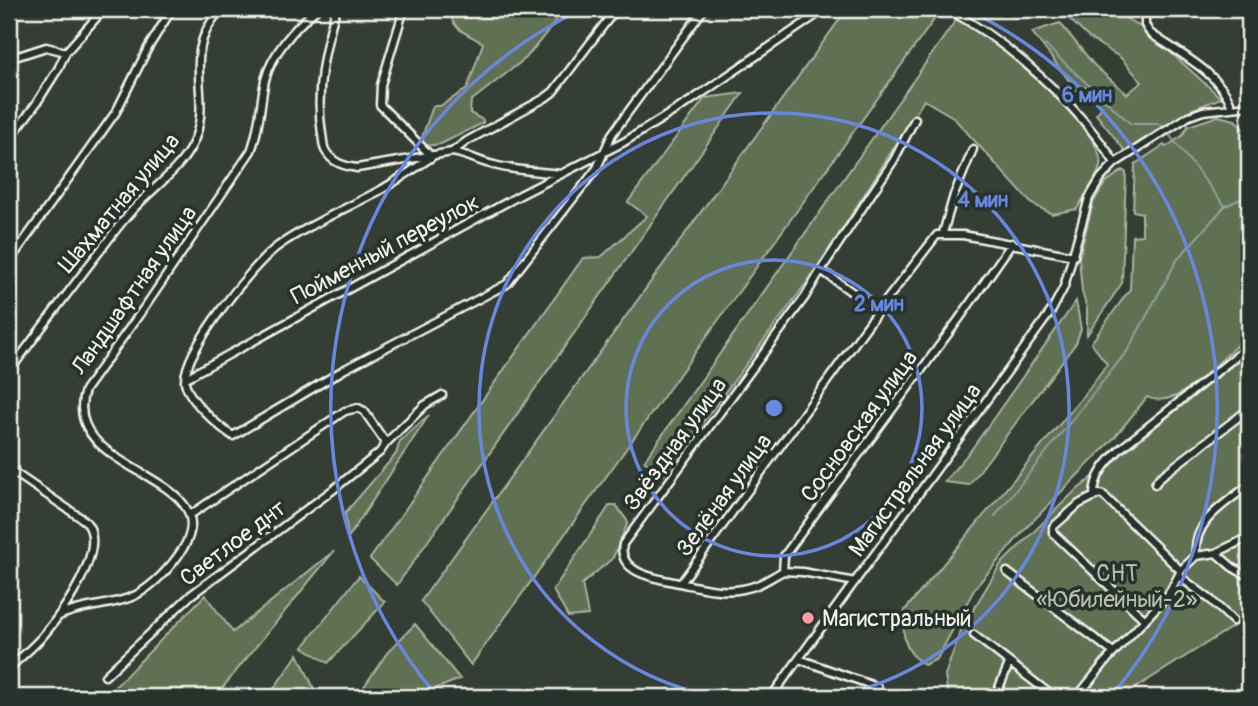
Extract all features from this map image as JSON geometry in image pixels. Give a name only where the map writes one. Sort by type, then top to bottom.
[{"type":"street","points":[[9,140],[43,93],[66,52],[104,9]]},
{"type":"street","points":[[9,262],[116,112],[148,48],[172,9]]},
{"type":"street","name":"Шахматная улица","points":[[9,372],[127,215],[184,159],[195,140],[200,122],[198,53],[204,33],[221,9]]},
{"type":"street","name":"Ландшафтная улица","points":[[190,515],[163,485],[99,446],[85,423],[82,400],[85,390],[251,151],[258,132],[266,77],[274,60],[298,27],[317,9]]},
{"type":"street","points":[[336,9],[319,83],[320,120],[325,150],[341,166],[357,168],[452,152],[553,92],[616,9]]},
{"type":"street","points":[[404,9],[381,85],[380,106],[432,157]]},
{"type":"street","points":[[432,157],[375,193],[311,225],[264,256],[249,272],[201,340],[189,363],[185,379],[189,396],[227,432],[233,436],[239,434],[345,369],[507,284],[597,168],[612,134],[704,9]]},
{"type":"street","name":"Пойменный переулок","points":[[185,379],[193,372],[604,152],[692,100],[825,9]]},
{"type":"street","points":[[947,9],[985,32],[1022,60],[1076,114],[1115,163]]},
{"type":"street","points":[[1145,9],[1144,25],[1150,33],[1212,77],[1223,88],[1232,107]]},
{"type":"street","points":[[9,59],[46,47],[66,52]]},
{"type":"street","name":"Магистральная улица","points":[[771,697],[1052,310],[1065,287],[1089,198],[1101,178],[1115,163],[1174,125],[1203,111],[1249,106]]},
{"type":"street","points":[[878,311],[821,270],[894,160],[915,119]]},
{"type":"street","points":[[973,149],[954,195],[943,233],[1074,256]]},
{"type":"street","points":[[452,152],[463,153],[499,167],[561,174]]},
{"type":"street","name":"Зелёная улица","points":[[681,583],[931,240],[943,233]]},
{"type":"street","name":"Сосновская улица","points":[[783,571],[785,553],[831,495],[1012,243]]},
{"type":"street","name":"Звёздная улица","points":[[783,571],[746,589],[708,589],[650,578],[632,567],[623,555],[623,544],[805,298],[821,270]]},
{"type":"street","points":[[1094,496],[1096,479],[1104,465],[1120,449],[1249,346]]},
{"type":"street","name":"Светлое днт","points":[[105,676],[191,595],[334,489],[380,452],[425,405],[442,395]]},
{"type":"street","name":"Светлое днт","points":[[190,515],[267,461],[351,409],[364,411],[386,443]]},
{"type":"street","points":[[1155,484],[1159,478],[1249,409]]},
{"type":"street","points":[[9,469],[84,520],[91,528],[93,540],[90,554],[59,616],[40,639],[9,668]]},
{"type":"street","points":[[1196,556],[1195,545],[1201,527],[1249,485]]},
{"type":"street","points":[[1145,620],[1053,533],[1053,527],[1070,512],[1099,494],[1180,574],[1233,621]]},
{"type":"street","points":[[59,616],[74,609],[136,595],[154,582],[187,542],[191,526],[190,515]]},
{"type":"street","points":[[1077,697],[1168,595],[1180,574],[1196,556],[1216,553],[1249,537]]},
{"type":"street","points":[[1216,553],[1249,577]]},
{"type":"street","points":[[783,571],[803,572],[855,583]]},
{"type":"street","points":[[1007,572],[1114,653]]},
{"type":"street","points":[[974,635],[1054,697]]},
{"type":"street","points":[[799,659],[877,687],[882,697]]},
{"type":"street","points":[[995,697],[1009,664]]},
{"type":"green space","points":[[451,9],[566,9],[526,58],[471,101],[470,113],[483,120],[483,123],[441,144],[425,146],[421,140],[433,106],[440,106],[467,89],[483,43],[456,26]]},
{"type":"green space","points":[[847,9],[934,9],[938,14],[471,665],[421,601]]},
{"type":"green space","points":[[1059,9],[1110,9],[1146,30],[1221,98],[1186,112],[1126,152],[1096,114],[1102,107],[1085,87],[1077,91],[1032,32],[1060,23],[1094,65],[1127,94],[1142,82],[1121,58],[1089,38]]},
{"type":"green space","points":[[956,20],[968,21],[1024,68],[1087,132],[1098,151],[1100,166],[1077,209],[1052,214],[1032,204],[953,117],[924,100],[819,266],[664,475],[644,461]]},
{"type":"green space","points":[[743,93],[397,585],[370,559],[583,258],[601,257],[647,216],[628,202],[705,98]]},
{"type":"green space","points":[[1218,116],[1235,120],[1249,135],[1249,332],[1213,368],[1181,393],[1163,399],[1147,397],[1114,438],[1026,528],[975,588],[937,659],[924,665],[911,653],[905,641],[905,610],[1107,364],[1091,343],[1130,289],[1132,236],[1142,235],[1142,213],[1133,211],[1135,164],[1182,136],[1188,126]]},
{"type":"green space","points":[[1123,170],[1126,173],[1122,283],[1087,335],[1087,309],[1082,292],[1079,258],[1093,203],[1105,183]]},
{"type":"green space","points":[[1076,301],[1081,329],[1076,343],[969,485],[944,482],[971,450]]},
{"type":"green space","name":"СНТ «Юбилейный-2»","points":[[1249,352],[1249,633],[1237,624],[1121,697],[948,697],[945,675],[961,630],[1000,565],[1073,493]]},
{"type":"green space","points":[[429,415],[348,538],[345,513],[396,454],[400,441]]},
{"type":"green space","points":[[610,505],[616,505],[628,522],[613,558],[582,584],[588,615],[568,617],[553,590]]},
{"type":"green space","points":[[334,551],[215,697],[105,697],[205,595],[233,632]]},
{"type":"green space","points":[[359,576],[385,602],[328,663],[303,647]]},
{"type":"green space","points":[[415,624],[460,679],[415,697],[357,697],[387,653]]},
{"type":"green space","points":[[298,654],[316,693],[313,697],[268,697]]},
{"type":"waterway","points":[[1045,45],[1131,124],[1160,124],[1163,128]]},
{"type":"waterway","points":[[1167,132],[1225,206],[1249,195]]},
{"type":"waterway","points":[[995,516],[1128,350],[1177,260],[1225,206]]},
{"type":"place","name":"Магистральный","points":[[808,618]]}]
